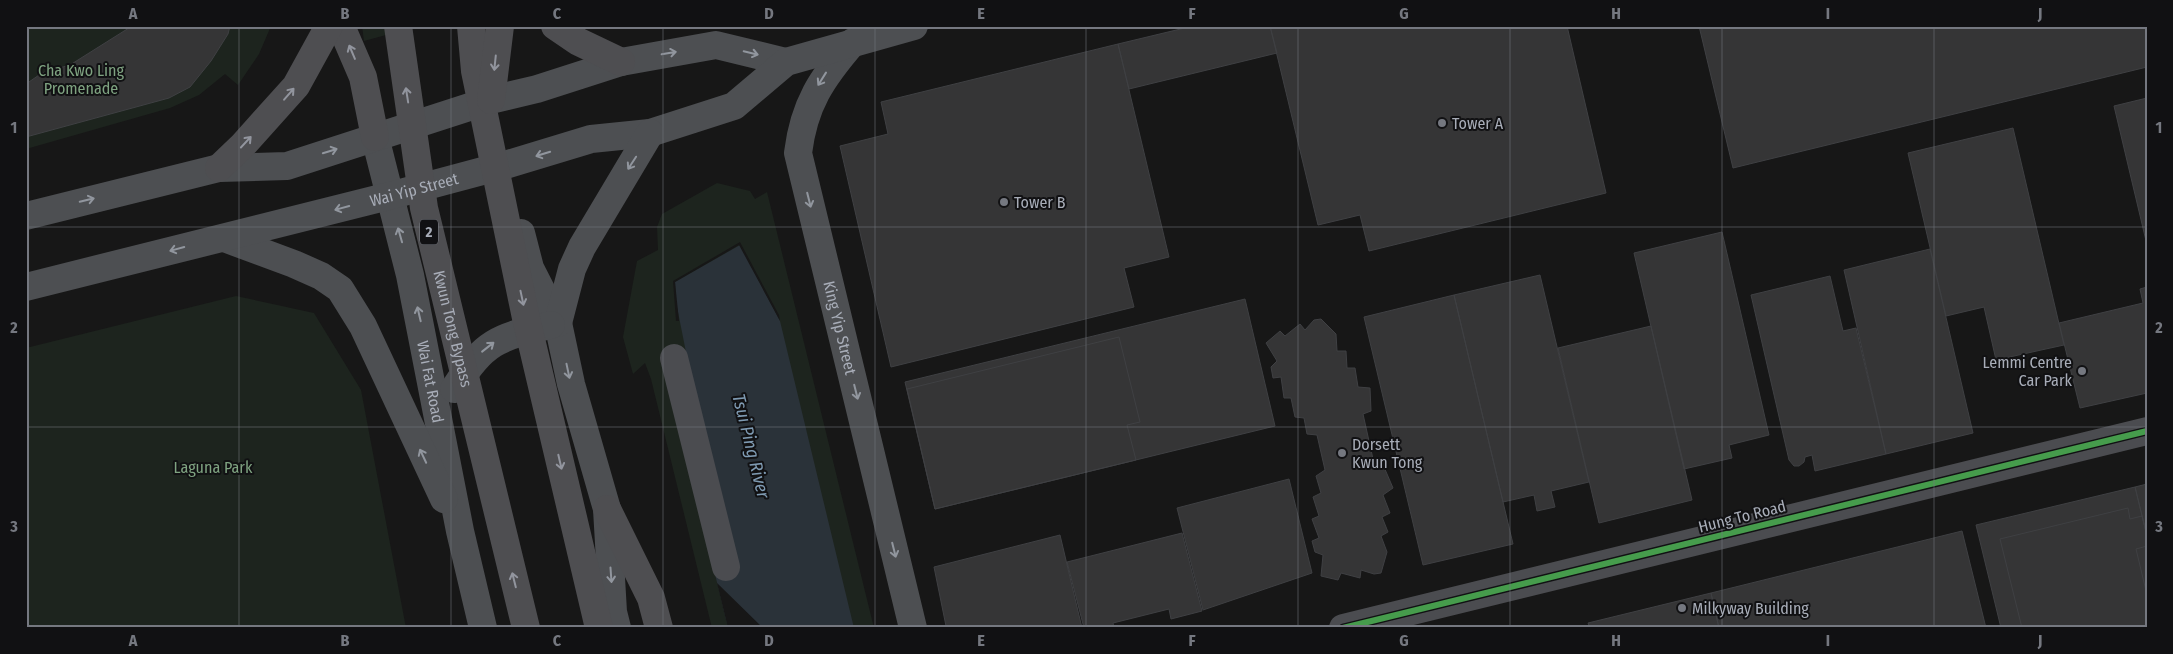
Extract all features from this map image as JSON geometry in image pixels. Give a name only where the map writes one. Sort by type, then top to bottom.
[{"type":"highway","points":[[219,168],[244,145],[296,86],[329,26]]},
{"type":"highway","points":[[341,26],[363,77],[375,137]]},
{"type":"highway","name":"Kwun Tong Bypass","points":[[398,26],[424,208],[526,628]]},
{"type":"highway","points":[[471,26],[475,71],[522,299],[599,628]]},
{"type":"highway","points":[[491,100],[500,26]]},
{"type":"highway","points":[[555,26],[577,41],[622,62]]},
{"type":"highway","points":[[607,509],[652,598],[659,628]]},
{"type":"main road","name":"Wai Yip Street","points":[[26,287],[389,196],[505,165],[591,139],[650,133],[734,106],[786,62],[914,26]]},
{"type":"main road","name":"King Yip Street","points":[[853,42],[827,72],[812,98],[802,128],[798,153],[913,628]]},
{"type":"main road","points":[[26,216],[219,168],[287,166],[491,100],[537,89],[622,62],[716,45],[786,62]]},
{"type":"main road","points":[[491,100],[530,268],[558,324],[571,384],[607,509],[613,612],[617,628]]},
{"type":"main road","points":[[558,324],[572,269],[582,247],[650,133]]},
{"type":"main road","name":"Wai Fat Road","points":[[375,137],[410,275],[460,531],[483,628]]},
{"type":"main road","points":[[224,238],[294,264],[321,276],[340,289],[363,326],[460,531]]},
{"type":"main road","points":[[438,414],[469,366],[498,339],[558,324]]},
{"type":"street","points":[[674,358],[726,567]]},
{"type":"street","name":"Hung To Road","points":[[1343,628],[2147,430]]},
{"type":"green space","name":"Cha Kwo Ling Promenade","points":[[26,26],[271,26],[259,54],[238,85],[225,74],[199,95],[170,108],[26,149]]},
{"type":"green space","points":[[362,26],[419,26],[364,41]]},
{"type":"green space","points":[[717,183],[750,191],[755,199],[767,192],[874,628],[712,628],[651,379],[645,363],[633,374],[623,337],[637,261],[658,250],[657,227],[662,214]]},
{"type":"green space","name":"Laguna Park","points":[[236,296],[314,313],[361,390],[406,628],[26,628],[26,348]]},
{"type":"water","name":"Tsui Ping River","points":[[740,245],[780,321],[854,628],[728,628],[714,570],[686,352],[676,302],[675,282]]},
{"type":"pier","points":[[740,242],[779,315],[780,321],[739,245],[675,282],[679,321],[676,321],[673,281]]},
{"type":"pier","points":[[717,583],[763,628],[728,628]]},
{"type":"building","name":"Cha Kwo Ling Promenade","points":[[132,26],[230,26],[228,34],[211,61],[190,87],[169,98],[26,137],[26,84],[42,73],[70,65]]},
{"type":"building","points":[[1193,26],[1270,26],[1277,53],[1129,89],[1118,44]]},
{"type":"building","name":"Tower A","points":[[1270,26],[1567,26],[1606,193],[1369,251],[1360,215],[1318,225]]},
{"type":"building","points":[[1699,26],[2147,26],[2147,67],[1733,168]]},
{"type":"building","name":"Tower B","points":[[1118,44],[1169,257],[1124,268],[1134,307],[891,367],[840,146],[888,134],[881,102]]},
{"type":"building","points":[[2147,98],[2147,245],[2114,106]]},
{"type":"building","points":[[2013,128],[2064,345],[1996,360],[1984,307],[1946,316],[1908,153]]},
{"type":"building","points":[[1722,232],[1769,435],[1729,445],[1732,458],[1684,469],[1634,253]]},
{"type":"building","points":[[1930,249],[1973,433],[1886,454],[1844,270]]},
{"type":"building","points":[[1540,275],[1589,482],[1551,491],[1555,507],[1537,511],[1534,495],[1503,502],[1454,295]]},
{"type":"building","points":[[1830,276],[1843,331],[1856,328],[1886,454],[1815,471],[1812,455],[1805,457],[1804,462],[1799,466],[1794,466],[1789,460],[1751,295]]},
{"type":"building","points":[[2147,287],[2147,393],[2080,408],[2059,323],[2143,303],[2140,289]]},
{"type":"building","points":[[1454,295],[1513,544],[1423,565],[1364,317]]},
{"type":"building","points":[[1245,299],[1275,426],[935,509],[905,382]]},
{"type":"building","points":[[1321,319],[1336,334],[1337,351],[1346,351],[1347,368],[1355,368],[1358,387],[1370,388],[1371,411],[1363,414],[1375,468],[1384,467],[1393,488],[1383,495],[1390,513],[1382,517],[1388,532],[1381,536],[1387,552],[1381,573],[1374,574],[1361,570],[1360,578],[1341,573],[1338,580],[1321,576],[1323,555],[1315,552],[1312,541],[1319,538],[1312,519],[1319,516],[1313,497],[1321,493],[1316,476],[1325,470],[1317,435],[1307,434],[1304,418],[1295,417],[1291,398],[1284,398],[1281,377],[1273,378],[1271,367],[1277,361],[1266,343],[1280,331],[1285,336],[1300,324],[1305,330],[1314,320]]},
{"type":"building","points":[[1651,326],[1692,500],[1599,523],[1558,348]]},
{"type":"building","points":[[1119,337],[1140,422],[1127,425],[1136,460],[935,509],[907,389]]},
{"type":"building","points":[[1289,479],[1312,573],[1203,610],[1177,508]]},
{"type":"building","points":[[2147,484],[2147,536],[2135,487]]},
{"type":"building","points":[[2135,487],[2147,536],[2147,628],[2001,628],[1976,525]]},
{"type":"building","points":[[2128,508],[2130,519],[2142,516],[2147,536],[2147,546],[2136,549],[2147,595],[2147,628],[2022,628],[2000,539]]},
{"type":"building","points":[[1962,531],[1986,628],[1719,628],[1711,593]]},
{"type":"building","points":[[1182,533],[1202,611],[1171,619],[1169,609],[1113,623],[1114,628],[1084,628],[1067,562]]},
{"type":"building","points":[[1060,535],[1082,628],[946,626],[934,567]]},
{"type":"building","name":"Milkyway Building","points":[[1711,593],[1719,628],[1590,628],[1588,623]]},
{"type":"cycle path","points":[[1343,628],[2147,431]]},
{"type":"place","name":"Tower A","points":[[1442,123]]},
{"type":"place","name":"Tower B","points":[[1004,202]]},
{"type":"place","name":"Lemmi Centre Car Park","points":[[2082,371]]},
{"type":"place","name":"Dorsett Kwun Tong","points":[[1342,453]]},
{"type":"place","name":"Milkyway Building","points":[[1682,608]]}]
